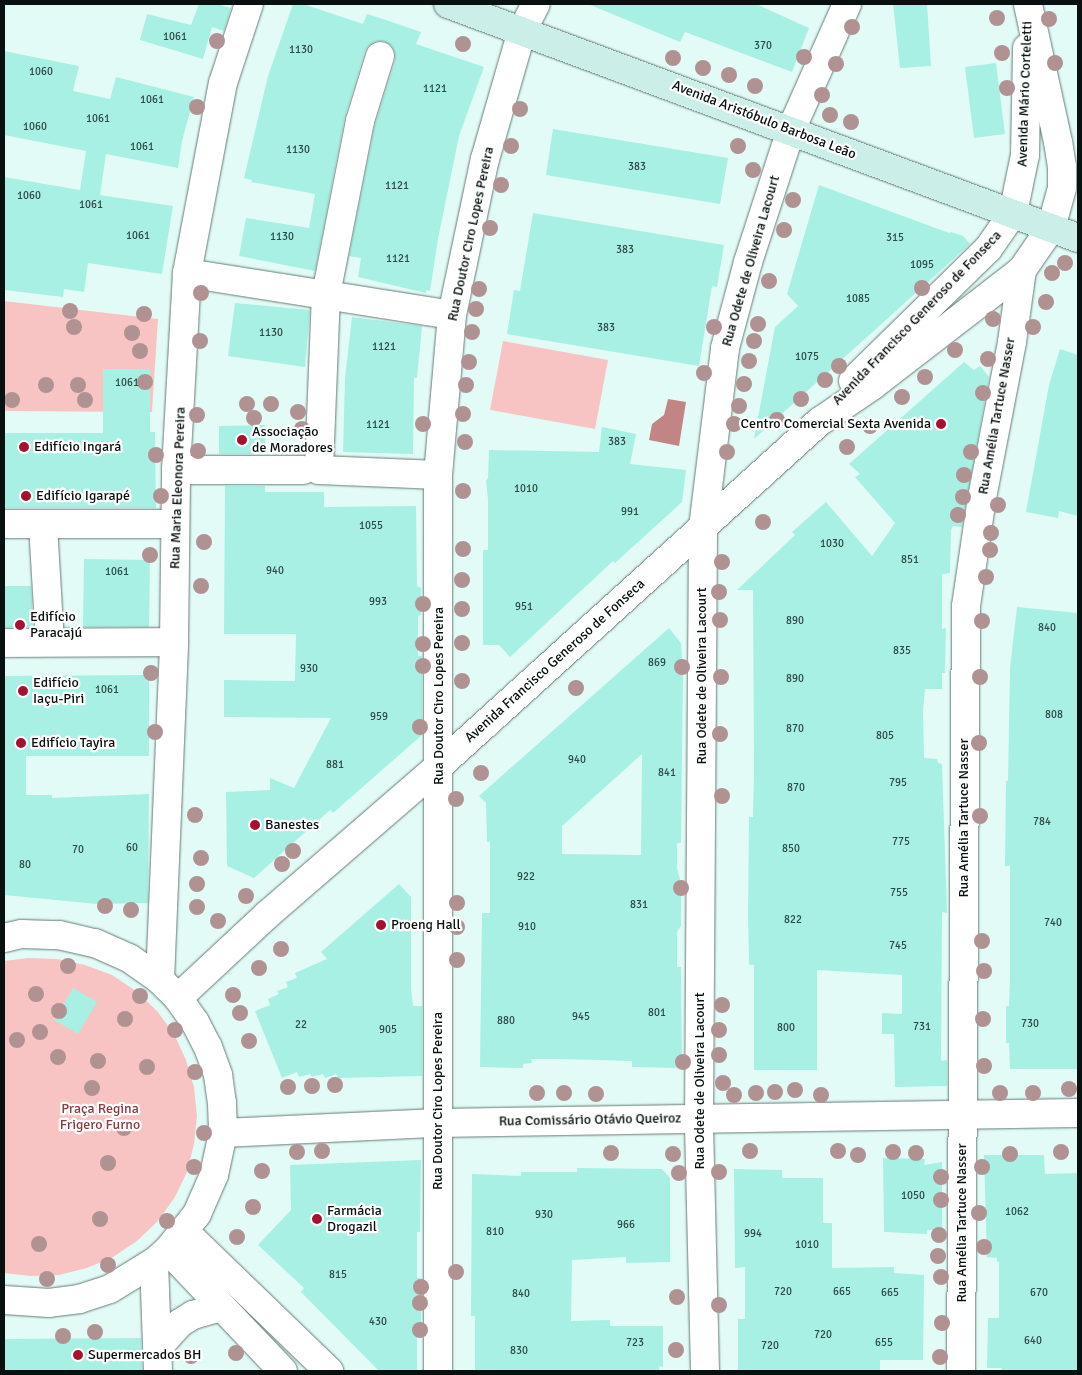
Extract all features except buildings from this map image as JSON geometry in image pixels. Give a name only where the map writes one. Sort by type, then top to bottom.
[{"type":"street","name":"Rua Maria Eleonora Pereira","points":[[169,989],[176,470],[187,273],[223,83],[249,4]]},
{"type":"street","name":"Avenida Aristóbulo Barbosa Leão","points":[[448,4],[1078,238]]},
{"type":"street","name":"Rua Doutor Ciro Lopes Pereira","points":[[438,1371],[440,766],[438,475],[452,315],[485,159],[522,31],[536,4]]},
{"type":"street","name":"Rua Odete de Oliveira Lacourt","points":[[705,1371],[699,1117],[703,528],[725,348],[748,262],[791,130],[847,4]]},
{"type":"street","name":"Avenida Mário Corteletti","points":[[1013,213],[1025,155],[1028,4],[1053,116],[1062,167],[1062,188],[1051,228]]},
{"type":"street","points":[[380,56],[360,121],[326,294],[319,470],[438,475]]},
{"type":"street","points":[[1062,167],[1078,139]]},
{"type":"street","name":"Avenida Francisco Generoso de Fonseca","points":[[169,989],[267,915],[440,766],[819,422],[860,373],[988,249],[1013,213]]},
{"type":"street","name":"Avenida Francisco Generoso de Fonseca","points":[[819,422],[872,386],[1022,270],[1051,228]]},
{"type":"street","name":"Rua Amélia Tartuce Nasser","points":[[961,1371],[966,606],[982,498],[1012,342],[1022,270]]},
{"type":"street","points":[[187,273],[452,315]]},
{"type":"street","points":[[176,470],[303,470]]},
{"type":"street","points":[[4,524],[175,524]]},
{"type":"street","points":[[43,525],[50,642]]},
{"type":"street","points":[[4,643],[174,642]]},
{"type":"street","points":[[4,938],[22,934],[59,935],[95,943],[130,958],[169,989],[195,1022],[215,1066],[222,1104],[222,1133],[214,1175],[197,1214],[169,1248],[110,1289],[80,1299],[48,1303],[4,1300]]},
{"type":"street","name":"Rua Comissário Otávio Queiroz","points":[[222,1133],[438,1123],[699,1117],[1078,1113]]},
{"type":"street","points":[[169,1248],[221,1307],[284,1371]]},
{"type":"street","points":[[158,1366],[169,1248]]},
{"type":"street","points":[[169,1248],[328,1371]]},
{"type":"street","points":[[158,1366],[162,1343],[180,1323],[193,1315],[221,1307]]},
{"type":"green space","points":[[4,301],[158,319],[152,412],[4,411]]},
{"type":"green space","points":[[503,341],[608,360],[595,429],[490,410]]},
{"type":"green space","name":"Praça Regina Frigero Furno","points":[[28,958],[57,959],[85,965],[112,975],[136,991],[157,1011],[174,1034],[186,1060],[194,1087],[197,1116],[194,1144],[187,1172],[175,1197],[158,1221],[137,1241],[113,1257],[87,1268],[59,1275],[30,1276],[4,1273],[4,961]]},
{"type":"shaded area","points":[[668,399],[686,402],[679,446],[649,440],[652,424],[664,415]]},
{"type":"place","name":"Centro Comercial Sexta Avenida","points":[[941,424]]},
{"type":"place","name":"Associação de Moradores","points":[[242,440]]},
{"type":"place","name":"Edifício Ingará","points":[[24,447]]},
{"type":"place","name":"Edifício Igarapé","points":[[26,496]]},
{"type":"place","name":"Edifício Paracajú","points":[[20,625]]},
{"type":"place","name":"Edifício Iaçu-Piri","points":[[23,691]]},
{"type":"place","name":"Edifício Tayira","points":[[21,743]]},
{"type":"place","name":"Banestes","points":[[255,825]]},
{"type":"place","name":"Proeng Hall","points":[[381,925]]},
{"type":"place","name":"Farmácia Drogazil","points":[[317,1219]]},
{"type":"place","name":"Supermercados BH","points":[[78,1355]]}]
